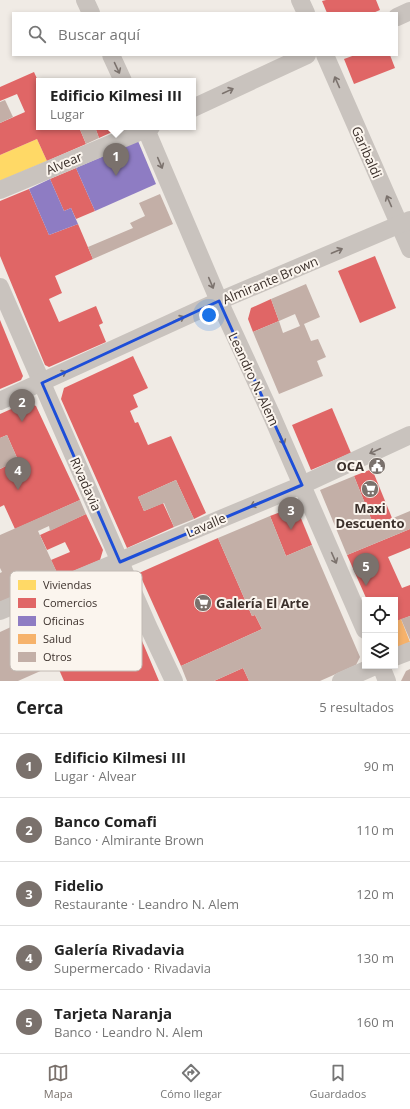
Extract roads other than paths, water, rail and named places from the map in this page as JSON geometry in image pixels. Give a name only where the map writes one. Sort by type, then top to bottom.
[{"type":"street","points":[[85,0],[91,12]]},
{"type":"street","points":[[300,0],[306,12]]},
{"type":"street","points":[[398,17],[410,11]]},
{"type":"street","points":[[111,56],[122,78]]},
{"type":"street","points":[[196,107],[305,56]]},
{"type":"street","name":"Garibaldi","points":[[325,56],[404,222],[410,249]]},
{"type":"street","name":"Alvear","points":[[0,190],[142,130]]},
{"type":"street","name":"Leandro N. Alem","points":[[148,130],[219,301],[362,623]]},
{"type":"street","name":"Almirante Brown","points":[[0,401],[219,301],[404,222]]},
{"type":"street","name":"Rivadavia","points":[[0,287],[124,571]]},
{"type":"street","name":"Lavalle","points":[[98,571],[302,485],[410,435]]},
{"type":"street","name":"Lavalle","points":[[0,611],[10,607]]},
{"type":"street","name":"Rivadavia","points":[[142,612],[174,681]]},
{"type":"street","points":[[398,656],[410,651]]},
{"type":"street","points":[[341,681],[368,669]]},
{"type":"street","points":[[382,669],[388,681]]},
{"type":"place","name":"Edificio Kilmesi III","points":[[116,176]]},
{"type":"place","name":"Banco Comafi","points":[[22,422]]},
{"type":"place","name":"OCA","points":[[377,466]]},
{"type":"place","name":"Maxi Descuento","points":[[370,489]]},
{"type":"place","name":"Galería Rivadavia","points":[[18,490]]},
{"type":"place","name":"Fidelio","points":[[291,530]]},
{"type":"place","name":"Tarjeta Naranja","points":[[366,586]]},
{"type":"place","name":"Galería El Arte","points":[[203,603]]}]
